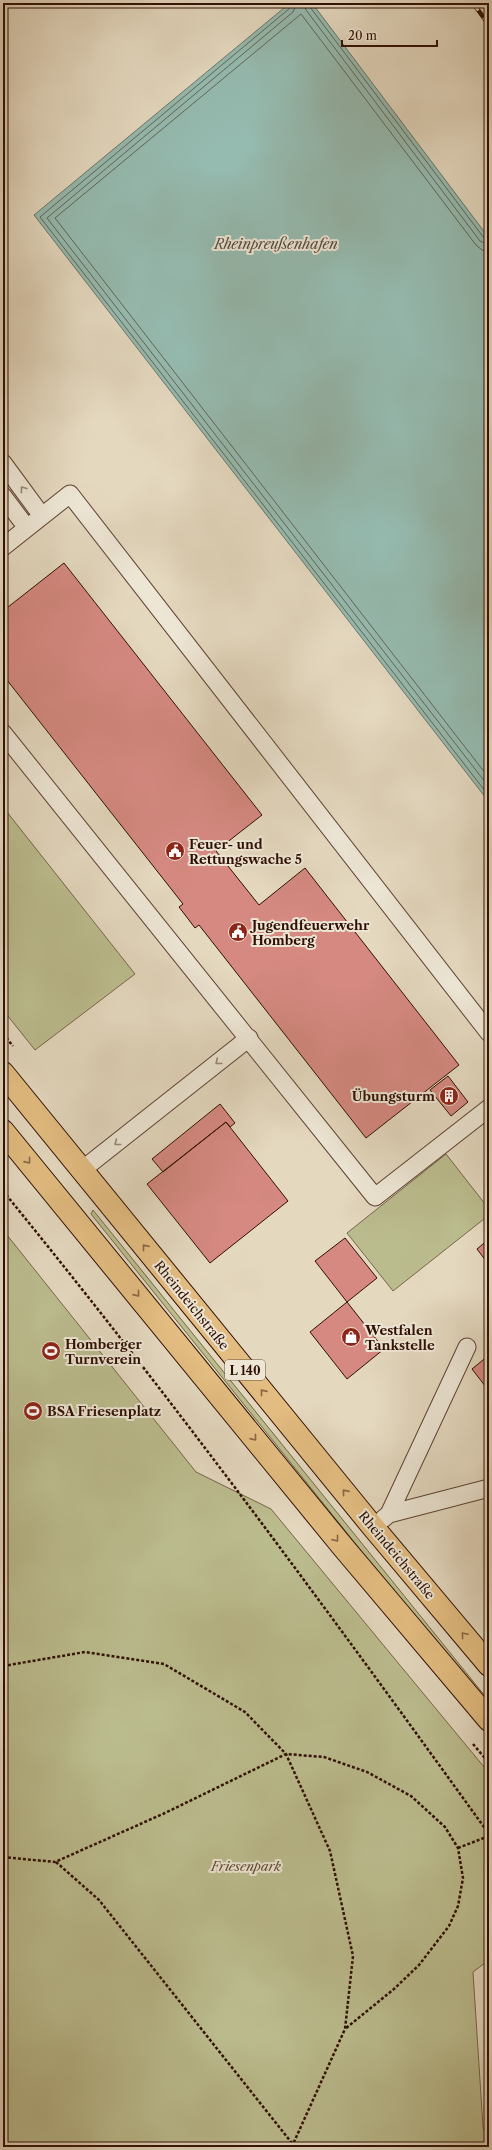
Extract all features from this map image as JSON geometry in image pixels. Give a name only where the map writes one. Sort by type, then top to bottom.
[{"type":"main road","name":"Rheindeichstraße","points":[[3,1073],[82,1170],[381,1520],[489,1665]]},
{"type":"main road","name":"L 140","points":[[3,1130],[343,1547],[489,1720]]},
{"type":"lane","points":[[3,463],[42,516]]},
{"type":"lane","points":[[3,547],[70,494],[489,1034]]},
{"type":"lane","points":[[3,496],[27,528]]},
{"type":"lane","points":[[3,733],[375,1197],[489,1108]]},
{"type":"lane","points":[[82,1170],[249,1038]]},
{"type":"lane","points":[[381,1520],[467,1347]]},
{"type":"lane","points":[[381,1520],[489,1488]]},
{"type":"path","points":[[3,1191],[69,1271],[154,1381],[362,1659],[489,1835],[458,1848]]},
{"type":"path","points":[[3,1666],[85,1652],[164,1664],[245,1712],[286,1754],[330,1851],[353,1956],[345,2029],[294,2142],[289,2147]]},
{"type":"path","points":[[3,1857],[55,1862],[165,1813],[286,1754],[324,1757],[367,1772],[411,1796],[445,1827],[458,1848],[463,1878],[458,1906],[449,1926],[419,1964],[394,1989],[345,2029]]},
{"type":"path","points":[[55,1862],[99,1900],[294,2142],[295,2147]]},
{"type":"green space","points":[[3,807],[135,974],[35,1050],[3,1010]]},
{"type":"green space","points":[[446,1154],[489,1209],[489,1215],[393,1291],[347,1233]]},
{"type":"green space","points":[[93,1210],[489,1701],[489,1710],[91,1214]]},
{"type":"green space","name":"Friesenpark","points":[[3,1230],[196,1472],[271,1509],[489,1773],[489,1960],[473,1972],[483,2127],[489,2147],[3,2147]]},
{"type":"water","name":"Rheinpreußenhafen","points":[[290,3],[312,3],[489,238],[489,802],[34,215]]},
{"type":"building","points":[[64,563],[262,815],[216,851],[259,905],[305,868],[459,1065],[366,1138],[199,925],[195,928],[179,907],[183,904],[3,675],[3,611]]},
{"type":"building","name":"Übungsturm","points":[[448,1076],[468,1102],[451,1116],[430,1090]]},
{"type":"building","points":[[220,1104],[235,1123],[230,1127],[226,1122],[163,1172],[152,1159]]},
{"type":"building","points":[[226,1122],[288,1201],[210,1263],[147,1184]]},
{"type":"building","points":[[345,1238],[377,1278],[347,1302],[315,1261]]},
{"type":"building","points":[[489,1239],[489,1265],[477,1249]]},
{"type":"building","points":[[347,1302],[384,1349],[347,1379],[310,1332]]},
{"type":"building","points":[[489,1355],[489,1391],[472,1369]]},
{"type":"railway","points":[[473,3],[489,25]]},
{"type":"place","name":"Feuer- und Rettungswache 5","points":[[175,851]]},
{"type":"place","name":"Jugendfeuerwehr Homberg","points":[[238,932]]},
{"type":"place","name":"Übungsturm","points":[[449,1096]]},
{"type":"place","name":"Westfalen Tankstelle","points":[[351,1337]]},
{"type":"place","name":"Homberger Turnverein","points":[[51,1351]]},
{"type":"place","name":"BSA Friesenplatz","points":[[33,1411]]}]
